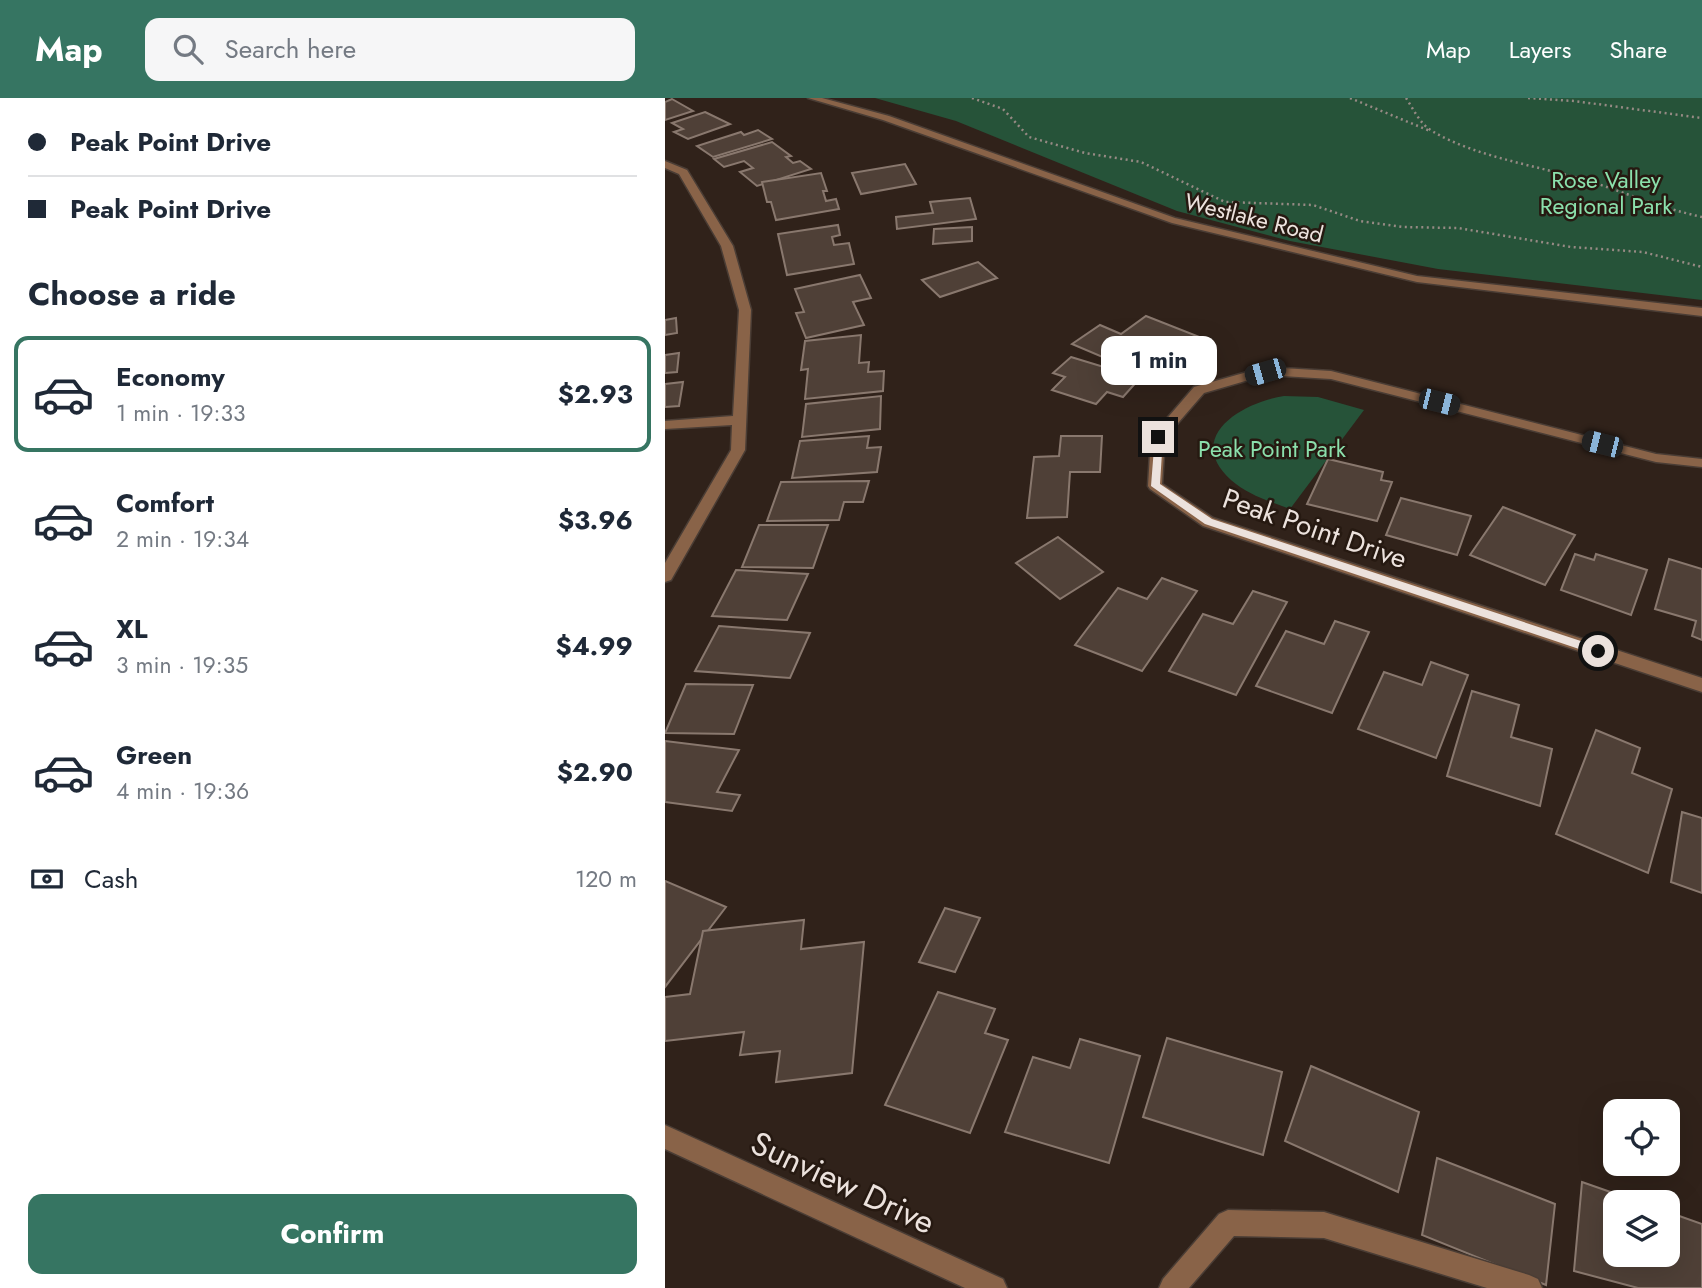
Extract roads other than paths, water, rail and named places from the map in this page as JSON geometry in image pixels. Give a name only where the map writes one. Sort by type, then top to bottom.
[{"type":"street","name":"Westlake Road","points":[[812,98],[886,118],[1172,220],[1417,279],[1702,312]]},
{"type":"street","points":[[665,164],[683,172],[727,246],[745,310],[738,450],[665,576]]},
{"type":"street","name":"Peak Point Drive","points":[[1702,463],[1656,458],[1331,375],[1265,372],[1199,390],[1158,437],[1155,486],[1208,522],[1702,685]]},
{"type":"street","points":[[665,425],[739,419]]},
{"type":"street","name":"Sunview Drive","points":[[665,1137],[994,1288]]},
{"type":"street","points":[[1172,1288],[1228,1223],[1324,1225],[1529,1288]]},
{"type":"park label","name":"Rose Valley Regional Park","points":[[1606,193]]},
{"type":"park label","name":"Peak Point Park","points":[[1272,449]]}]
